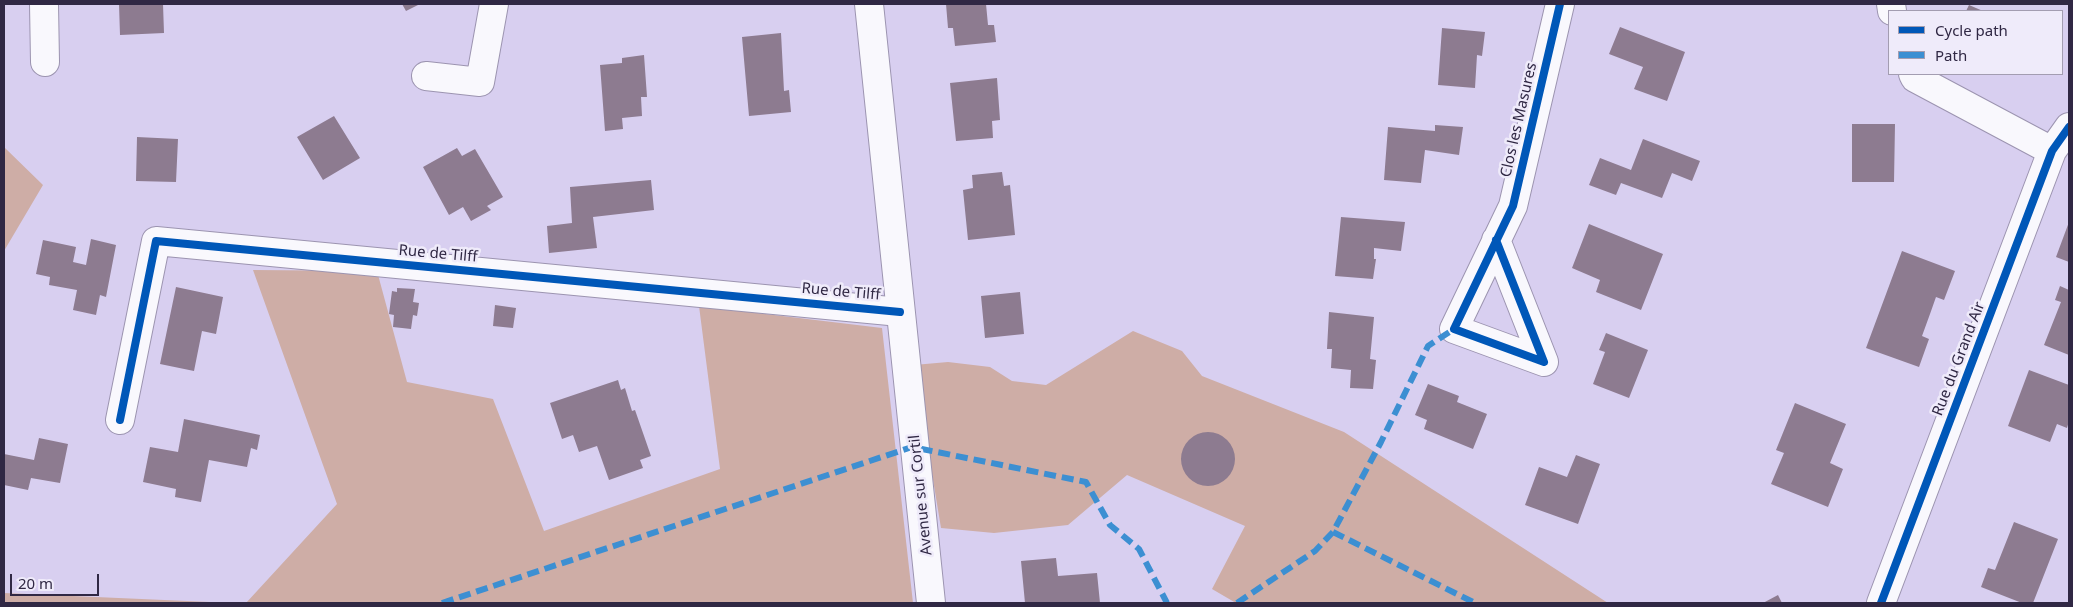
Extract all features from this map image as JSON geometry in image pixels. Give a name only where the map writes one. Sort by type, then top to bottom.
[{"type":"street","points":[[44,4],[45,62]]},
{"type":"street","points":[[426,76],[480,82],[494,4]]},
{"type":"street","name":"Rue de Tilff","points":[[869,4],[900,312],[910,387]]},
{"type":"street","name":"Clos les Masures","points":[[1496,240],[1513,206],[1560,4]]},
{"type":"street","points":[[1914,75],[1915,78],[2052,151]]},
{"type":"street","name":"Rue du Grand Air","points":[[1882,603],[2052,151],[2069,128]]},
{"type":"street","name":"Rue de Tilff","points":[[120,420],[156,241],[900,312]]},
{"type":"street","name":"Avenue sur Cortil","points":[[910,387],[931,603]]},
{"type":"shaded area","points":[[4,147],[43,185],[4,251]]},
{"type":"shaded area","points":[[253,270],[377,271],[407,382],[493,399],[544,531],[720,469],[699,306],[882,328],[913,603],[246,603],[337,504]]},
{"type":"shaded area","points":[[1133,331],[1182,351],[1202,376],[1344,432],[1608,603],[1236,603],[1212,589],[1245,526],[1127,475],[1068,525],[994,533],[941,528],[914,365],[948,362],[990,367],[1012,381],[1046,385]]},
{"type":"shaded area","points":[[4,593],[233,603],[4,603]]},
{"type":"building","points":[[119,4],[163,4],[164,33],[120,35]]},
{"type":"building","points":[[402,4],[420,4],[406,11]]},
{"type":"building","points":[[946,4],[986,4],[988,25],[994,25],[996,42],[955,46],[953,28],[948,28]]},
{"type":"building","points":[[1969,5],[1981,10],[1966,10]]},
{"type":"building","points":[[1620,27],[1685,52],[1667,101],[1634,89],[1643,67],[1609,54]]},
{"type":"building","points":[[1442,28],[1485,32],[1482,56],[1477,55],[1475,88],[1438,85]]},
{"type":"building","points":[[781,33],[784,91],[789,90],[791,112],[749,116],[742,37]]},
{"type":"building","points":[[644,55],[647,97],[641,97],[642,116],[622,118],[623,129],[605,131],[600,65],[622,63],[622,58]]},
{"type":"building","points":[[997,78],[1000,120],[992,121],[993,138],[956,141],[950,83]]},
{"type":"building","points":[[334,116],[360,158],[323,180],[297,137]]},
{"type":"building","points":[[1852,124],[1895,124],[1894,182],[1852,182]]},
{"type":"building","points":[[1435,125],[1463,127],[1459,155],[1425,150],[1421,183],[1384,180],[1388,127],[1435,131]]},
{"type":"building","points":[[137,137],[178,139],[176,182],[136,181]]},
{"type":"building","points":[[1643,139],[1700,161],[1692,181],[1672,173],[1662,198],[1621,183],[1616,195],[1589,185],[1600,158],[1631,170]]},
{"type":"building","points":[[457,148],[462,156],[475,149],[503,197],[487,206],[491,210],[471,221],[463,207],[449,215],[423,167]]},
{"type":"building","points":[[1002,172],[1004,186],[1010,185],[1015,235],[968,240],[963,190],[973,188],[972,175]]},
{"type":"building","points":[[651,180],[654,210],[593,217],[597,248],[549,253],[547,226],[572,223],[570,187]]},
{"type":"building","points":[[1341,217],[1405,222],[1401,251],[1374,248],[1374,259],[1376,259],[1373,279],[1335,276]]},
{"type":"building","points":[[2069,222],[2069,262],[2056,257]]},
{"type":"building","points":[[1589,224],[1663,254],[1641,310],[1596,292],[1600,280],[1572,268]]},
{"type":"building","points":[[91,239],[116,245],[106,297],[100,295],[96,315],[73,310],[77,290],[49,285],[50,277],[36,274],[43,240],[76,247],[73,262],[86,265]]},
{"type":"building","points":[[1902,251],[1955,271],[1944,300],[1936,297],[1922,336],[1929,339],[1919,367],[1866,348]]},
{"type":"building","points":[[2060,286],[2069,290],[2069,355],[2044,345],[2061,302],[2055,300]]},
{"type":"building","points":[[176,287],[223,297],[216,334],[202,331],[194,371],[160,364]]},
{"type":"building","points":[[397,288],[415,289],[413,302],[419,303],[417,316],[413,315],[411,329],[393,327],[394,315],[389,314],[392,291],[397,292]]},
{"type":"building","points":[[1020,292],[1024,334],[985,338],[981,296]]},
{"type":"building","points":[[495,305],[516,308],[513,328],[493,326]]},
{"type":"building","points":[[1329,312],[1374,317],[1370,359],[1376,360],[1373,389],[1350,388],[1351,370],[1331,368],[1332,349],[1327,349]]},
{"type":"building","points":[[1606,333],[1648,350],[1629,398],[1593,384],[1605,352],[1599,350]]},
{"type":"building","points":[[2029,370],[2069,385],[2069,421],[2067,428],[2057,424],[2050,442],[2008,426]]},
{"type":"building","points":[[618,380],[621,390],[625,388],[632,411],[635,410],[651,456],[640,460],[643,468],[609,480],[597,446],[579,452],[573,435],[562,439],[550,403]]},
{"type":"building","points":[[1428,384],[1459,396],[1457,402],[1487,414],[1473,449],[1424,429],[1427,420],[1415,415]]},
{"type":"building","points":[[1795,403],[1846,424],[1830,463],[1843,469],[1828,507],[1771,484],[1784,453],[1776,450]]},
{"type":"building","points":[[184,419],[260,435],[257,450],[251,448],[247,467],[209,460],[201,502],[175,497],[176,489],[143,482],[150,447],[178,452]]},
{"type":"building","points":[[1208,432],[1218,434],[1227,440],[1233,449],[1235,459],[1233,469],[1227,478],[1218,484],[1208,486],[1198,484],[1189,478],[1183,469],[1181,459],[1183,449],[1189,440],[1198,434]]},
{"type":"building","points":[[39,438],[68,444],[60,483],[31,478],[28,490],[4,485],[4,454],[34,460]]},
{"type":"building","points":[[1576,455],[1600,464],[1578,524],[1525,505],[1539,467],[1567,477]]},
{"type":"building","points":[[2014,522],[2058,539],[2033,603],[2022,603],[1981,587],[1988,568],[1995,570]]},
{"type":"building","points":[[1056,558],[1058,576],[1097,573],[1100,603],[1025,603],[1021,561]]},
{"type":"building","points":[[1778,595],[1782,603],[1763,603]]},
{"type":"marked path","points":[[1237,603],[1315,551],[1333,532],[1381,442],[1428,346],[1454,329]]},
{"type":"marked path","points":[[442,603],[912,447],[1086,482],[1110,525],[1139,549],[1167,603]]},
{"type":"marked path","points":[[1333,532],[1475,603]]},
{"type":"cycle path","points":[[1496,240],[1544,362],[1454,329],[1513,206],[1560,4]]},
{"type":"cycle path","points":[[1881,603],[2052,151],[2069,127]]},
{"type":"cycle path","points":[[120,420],[156,241],[900,312]]}]
